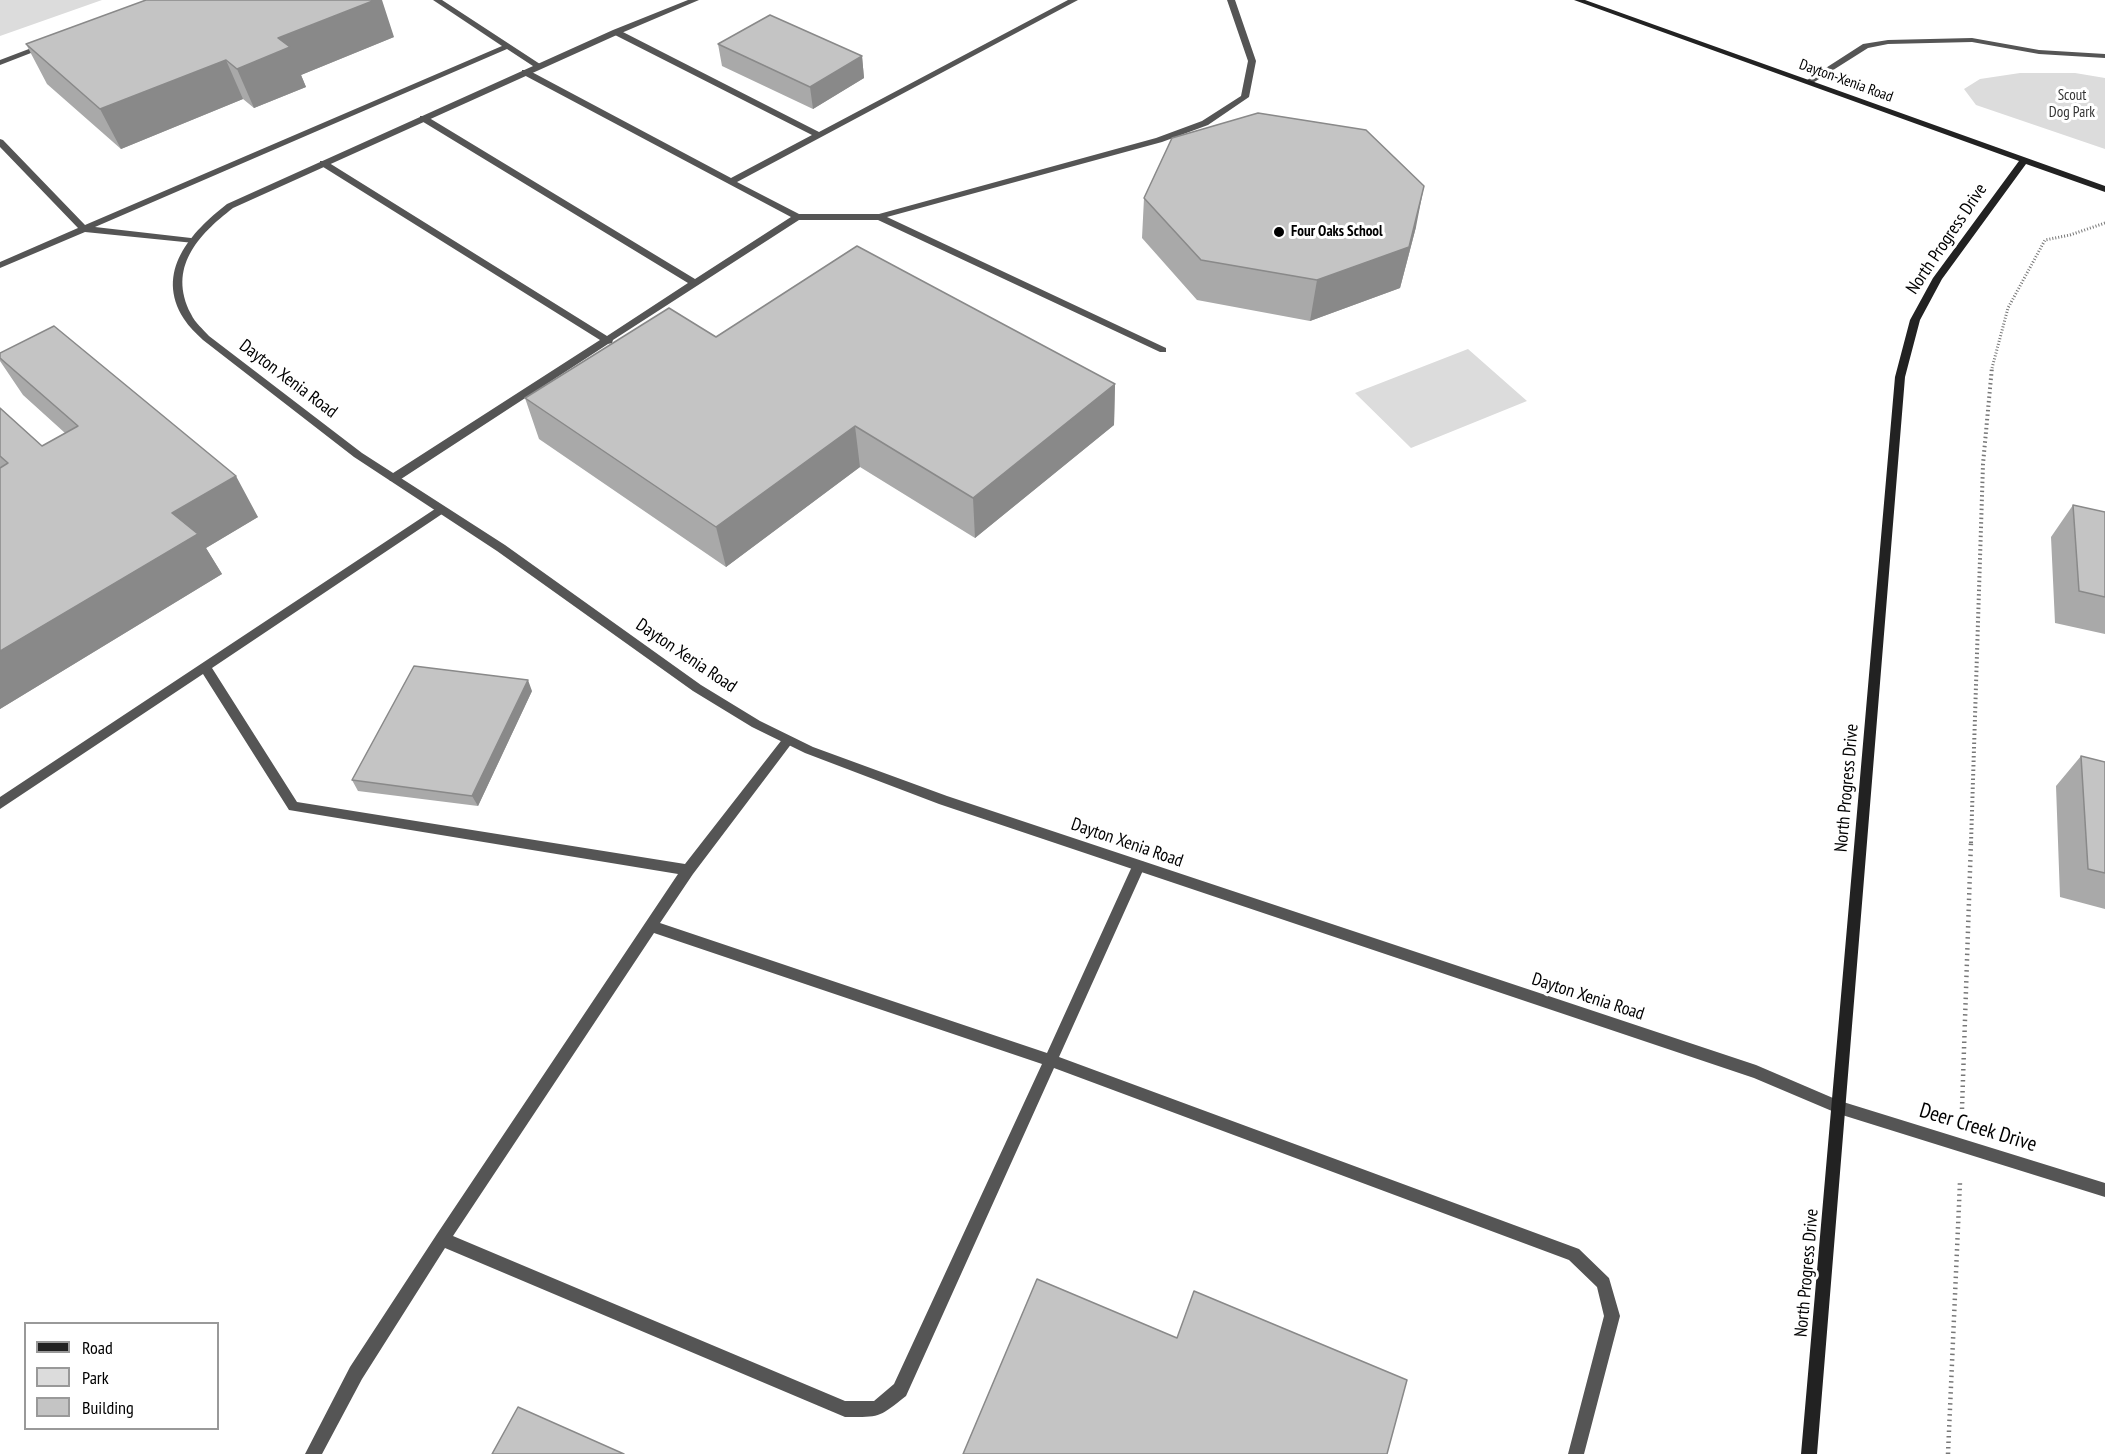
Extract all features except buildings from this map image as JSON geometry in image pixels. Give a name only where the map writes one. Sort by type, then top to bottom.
[{"type":"street","points":[[438,0],[539,66]]},
{"type":"street","name":"Dayton Xenia Road","points":[[695,0],[525,72],[230,206],[210,220],[191,241],[180,263],[178,288],[187,316],[206,338],[358,455],[501,548],[697,688],[756,724],[788,740],[943,800],[1756,1072],[1839,1107]]},
{"type":"street","points":[[730,182],[1074,0]]},
{"type":"street","points":[[525,72],[797,217],[879,217],[1159,140],[1205,123],[1245,97],[1252,62],[1231,0]]},
{"type":"street","name":"Dayton-Xenia Road","points":[[1578,0],[2105,189]]},
{"type":"street","points":[[616,32],[819,135]]},
{"type":"street","points":[[1808,81],[1866,46],[1888,42],[1972,40],[2039,52],[2105,56]]},
{"type":"street","points":[[0,63],[53,43]]},
{"type":"street","points":[[1,263],[508,46]]},
{"type":"street","points":[[423,118],[696,284]]},
{"type":"street","points":[[0,142],[84,229],[191,241]]},
{"type":"street","name":"North Progress Drive","points":[[1809,1454],[1900,377],[1915,320],[1938,278],[2024,160]]},
{"type":"street","points":[[323,163],[609,341]]},
{"type":"street","points":[[394,478],[609,341],[797,217]]},
{"type":"street","points":[[879,217],[1163,351]]},
{"type":"street","points":[[0,804],[441,509]]},
{"type":"street","points":[[205,667],[293,806],[688,870]]},
{"type":"street","points":[[313,1454],[356,1373],[442,1239],[688,870],[788,740]]},
{"type":"street","points":[[442,1239],[845,1409],[877,1409],[900,1390],[1139,866]]},
{"type":"street","points":[[651,926],[1049,1060],[1574,1254],[1604,1283],[1612,1316],[1576,1454]]},
{"type":"street","name":"Deer Creek Drive","points":[[1839,1107],[2105,1190]]},
{"type":"path","points":[[1948,1454],[1961,1145],[1983,464],[1991,371],[2008,308],[2045,240],[2070,235],[2105,223]]},
{"type":"green space","points":[[0,0],[102,0],[0,36]]},
{"type":"green space","name":"Scout Dog Park","points":[[2020,73],[2075,73],[2105,78],[2105,149],[1976,105],[1964,89],[1980,79]]},
{"type":"green space","points":[[1468,349],[1527,401],[1411,448],[1355,393]]},
{"type":"place","name":"Four Oaks School","points":[[1279,232]]}]
